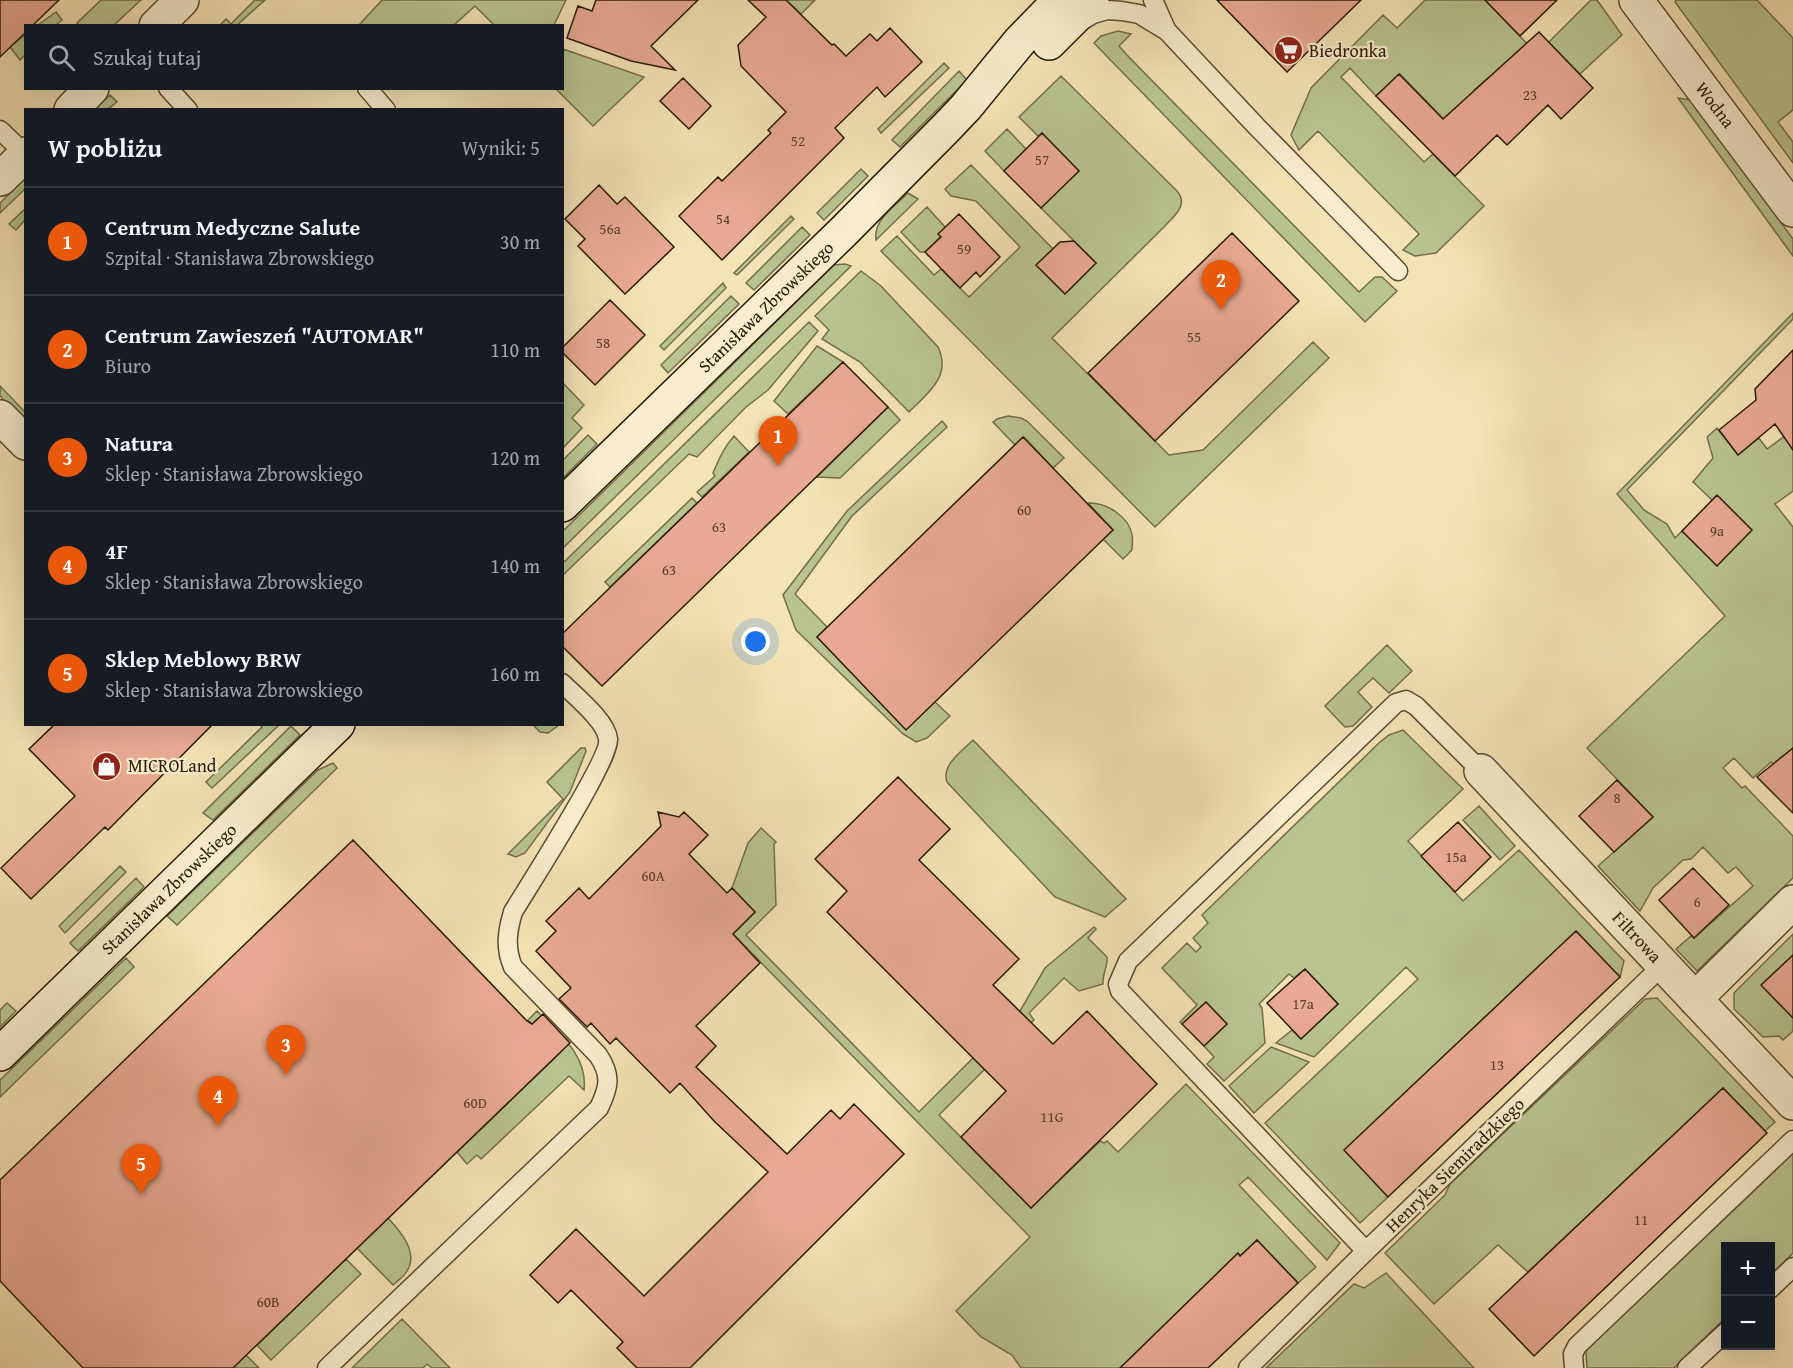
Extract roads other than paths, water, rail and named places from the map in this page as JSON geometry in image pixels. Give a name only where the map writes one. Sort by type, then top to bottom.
[{"type":"street","points":[[158,24],[182,0]]},
{"type":"street","name":"Stanisława Zbrowskiego","points":[[564,503],[844,231],[966,107],[1020,41],[1060,0]]},
{"type":"street","name":"Stanisława Zbrowskiego","points":[[966,107],[1052,40],[1092,0]]},
{"type":"street","name":"Wodna","points":[[1636,0],[1793,210]]},
{"type":"street","points":[[73,108],[90,90]]},
{"type":"street","points":[[0,179],[24,156]]},
{"type":"street","points":[[0,417],[24,441]]},
{"type":"street","name":"Stanisława Zbrowskiego","points":[[0,1054],[336,726]]},
{"type":"street","name":"Filtrowa","points":[[1481,771],[1793,1103]]},
{"type":"street","points":[[1695,999],[1793,902]]},
{"type":"lane","points":[[1153,0],[1158,16],[1167,31],[1398,271]]},
{"type":"lane","points":[[1052,40],[1093,14],[1107,10],[1139,14],[1167,31]]},
{"type":"lane","points":[[170,90],[186,108]]},
{"type":"lane","points":[[369,90],[384,108]]},
{"type":"lane","points":[[0,130],[24,152]]},
{"type":"lane","points":[[327,1368],[599,1108],[605,1095],[608,1085],[603,1063],[598,1055],[513,967],[507,941],[513,912],[606,754],[609,741],[605,727],[564,685]]},
{"type":"lane","points":[[1366,1251],[1120,991],[1118,984],[1128,961],[1396,703],[1407,700],[1416,706],[1481,771]]},
{"type":"lane","name":"Henryka Siemiradzkiego","points":[[1248,1368],[1663,965]]},
{"type":"lane","points":[[1574,1368],[1573,1354],[1577,1346],[1793,1140]]},
{"type":"lane","points":[[1775,1284],[1793,1267]]},
{"type":"lane","points":[[1687,1368],[1721,1336]]},
{"type":"place","name":"Biedronka","points":[[1288,51]]},
{"type":"place","name":"Centrum Zawieszeń \"AUTOMAR\"","points":[[1221,310]]},
{"type":"place","name":"Centrum Medyczne Salute","points":[[778,466]]},
{"type":"place","name":"MICROLand","points":[[107,766]]},
{"type":"place","name":"Natura","points":[[286,1075]]},
{"type":"place","name":"4F","points":[[218,1126]]},
{"type":"place","name":"Sklep Meblowy BRW","points":[[141,1194]]}]
